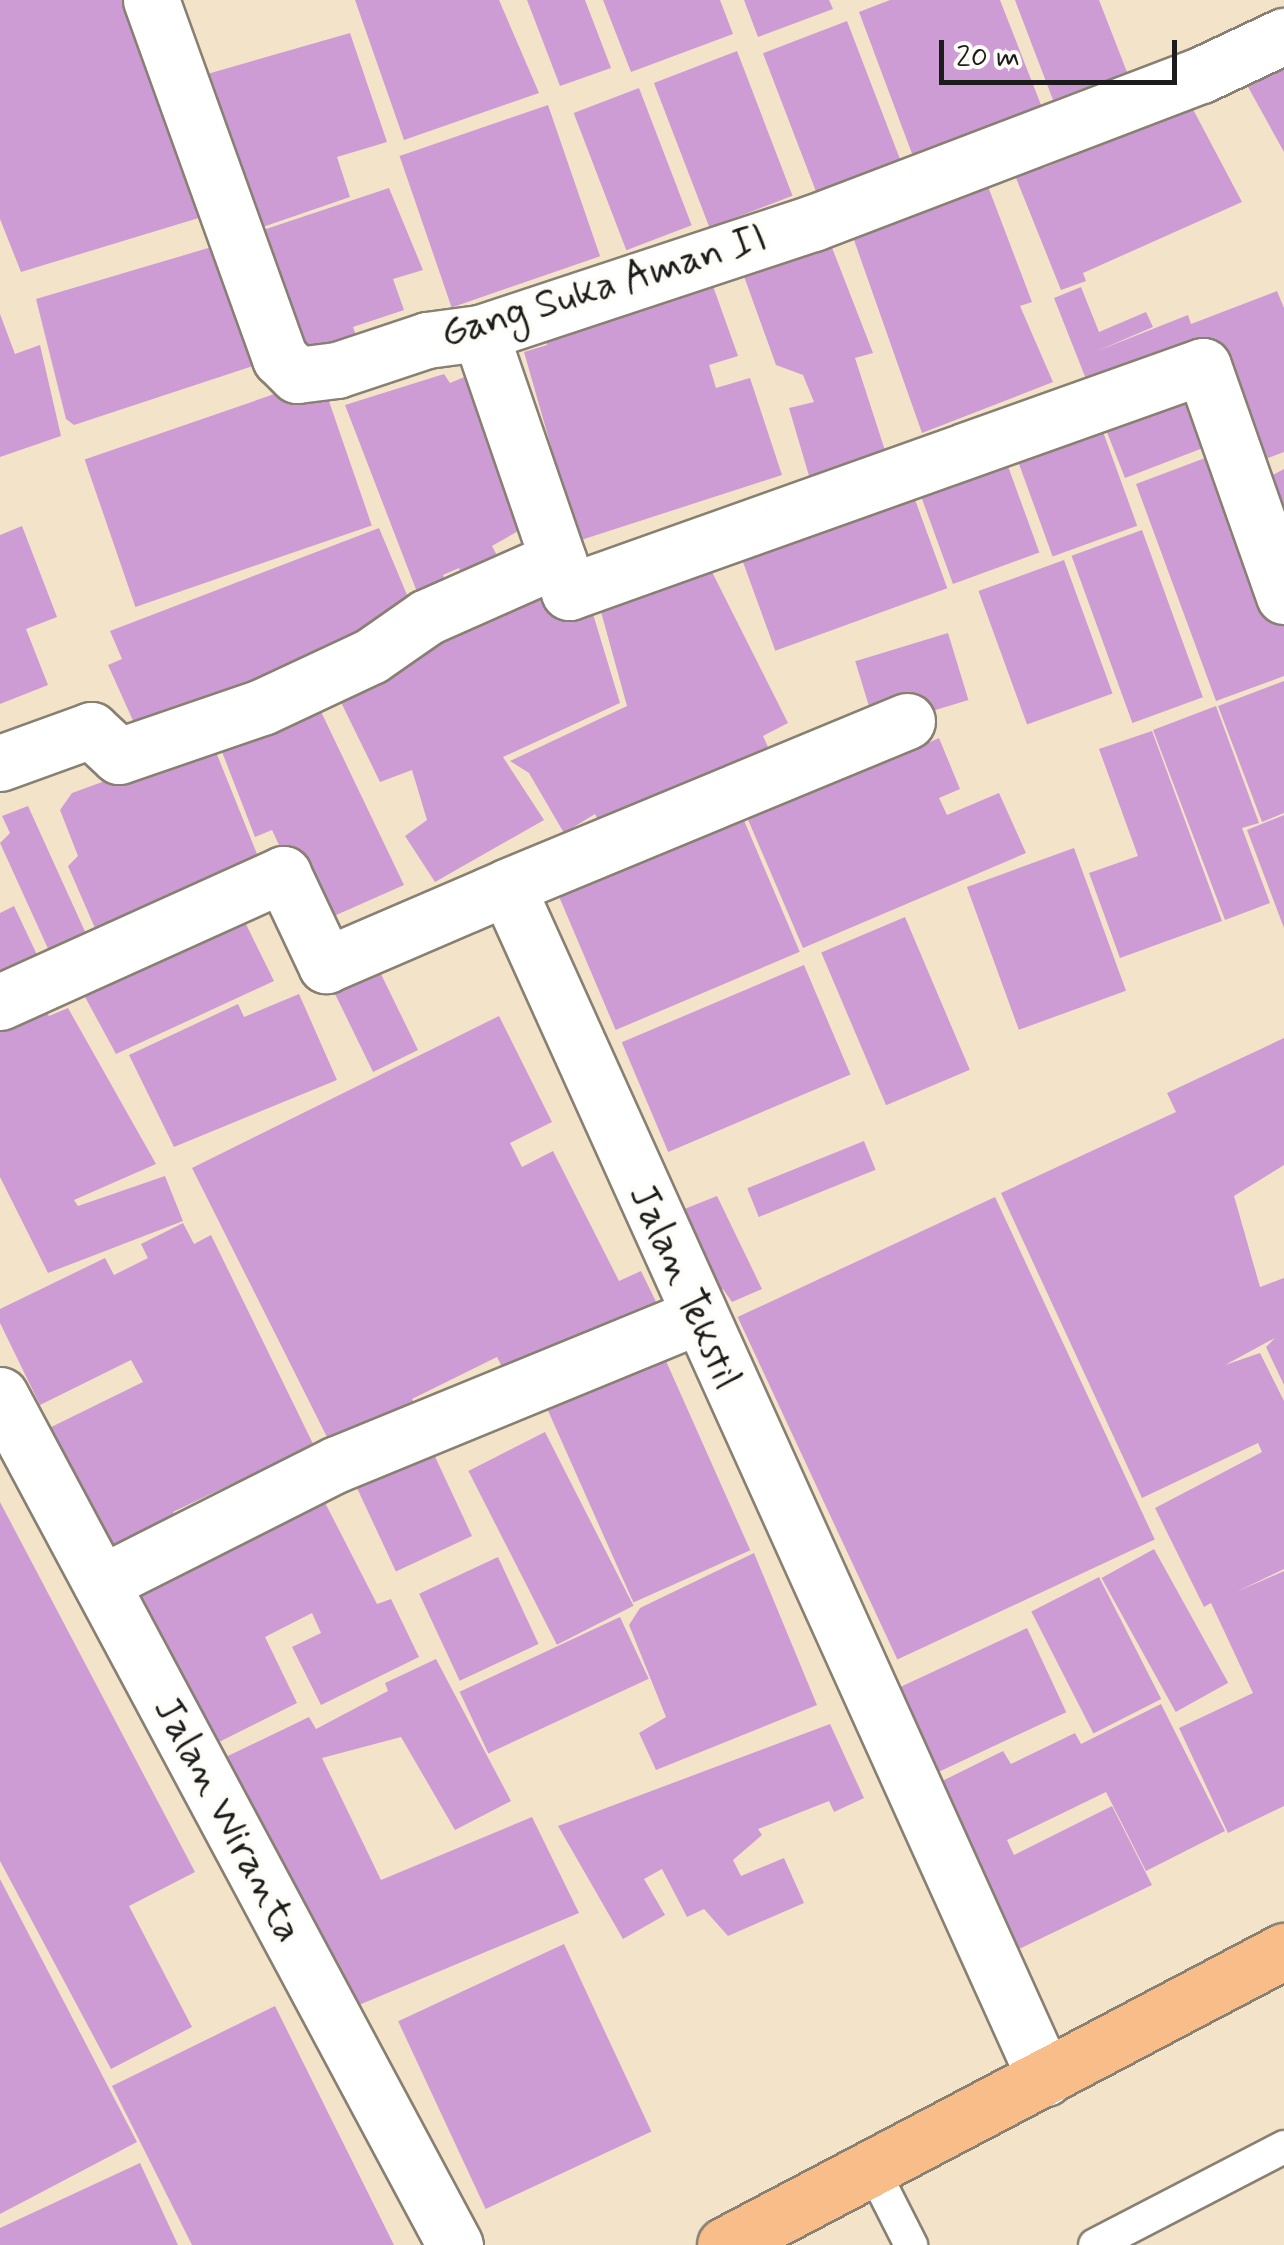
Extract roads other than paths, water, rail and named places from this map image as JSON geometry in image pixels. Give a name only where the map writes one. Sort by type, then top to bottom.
[{"type":"main road","points":[[725,2245],[1284,1951]]},
{"type":"street","name":"Gang Suka Aman II","points":[[151,0],[203,130],[280,358],[298,375],[337,370],[427,340],[480,333],[813,223],[1202,74],[1284,36]]},
{"type":"street","points":[[480,333],[569,592],[1203,366],[1284,596]]},
{"type":"street","points":[[0,763],[92,730],[119,756],[262,708],[371,656],[427,617],[558,559]]},
{"type":"street","points":[[0,1002],[283,874],[326,965],[908,720]]},
{"type":"street","name":"Jalan Tekstil","points":[[507,887],[696,1316],[1045,2078]]},
{"type":"street","points":[[100,1583],[337,1464],[696,1316]]},
{"type":"street","name":"Jalan Wiranta","points":[[0,1396],[455,2245]]},
{"type":"lane","points":[[1095,2245],[1284,2147]]},
{"type":"lane","points":[[871,2166],[911,2245]]}]
